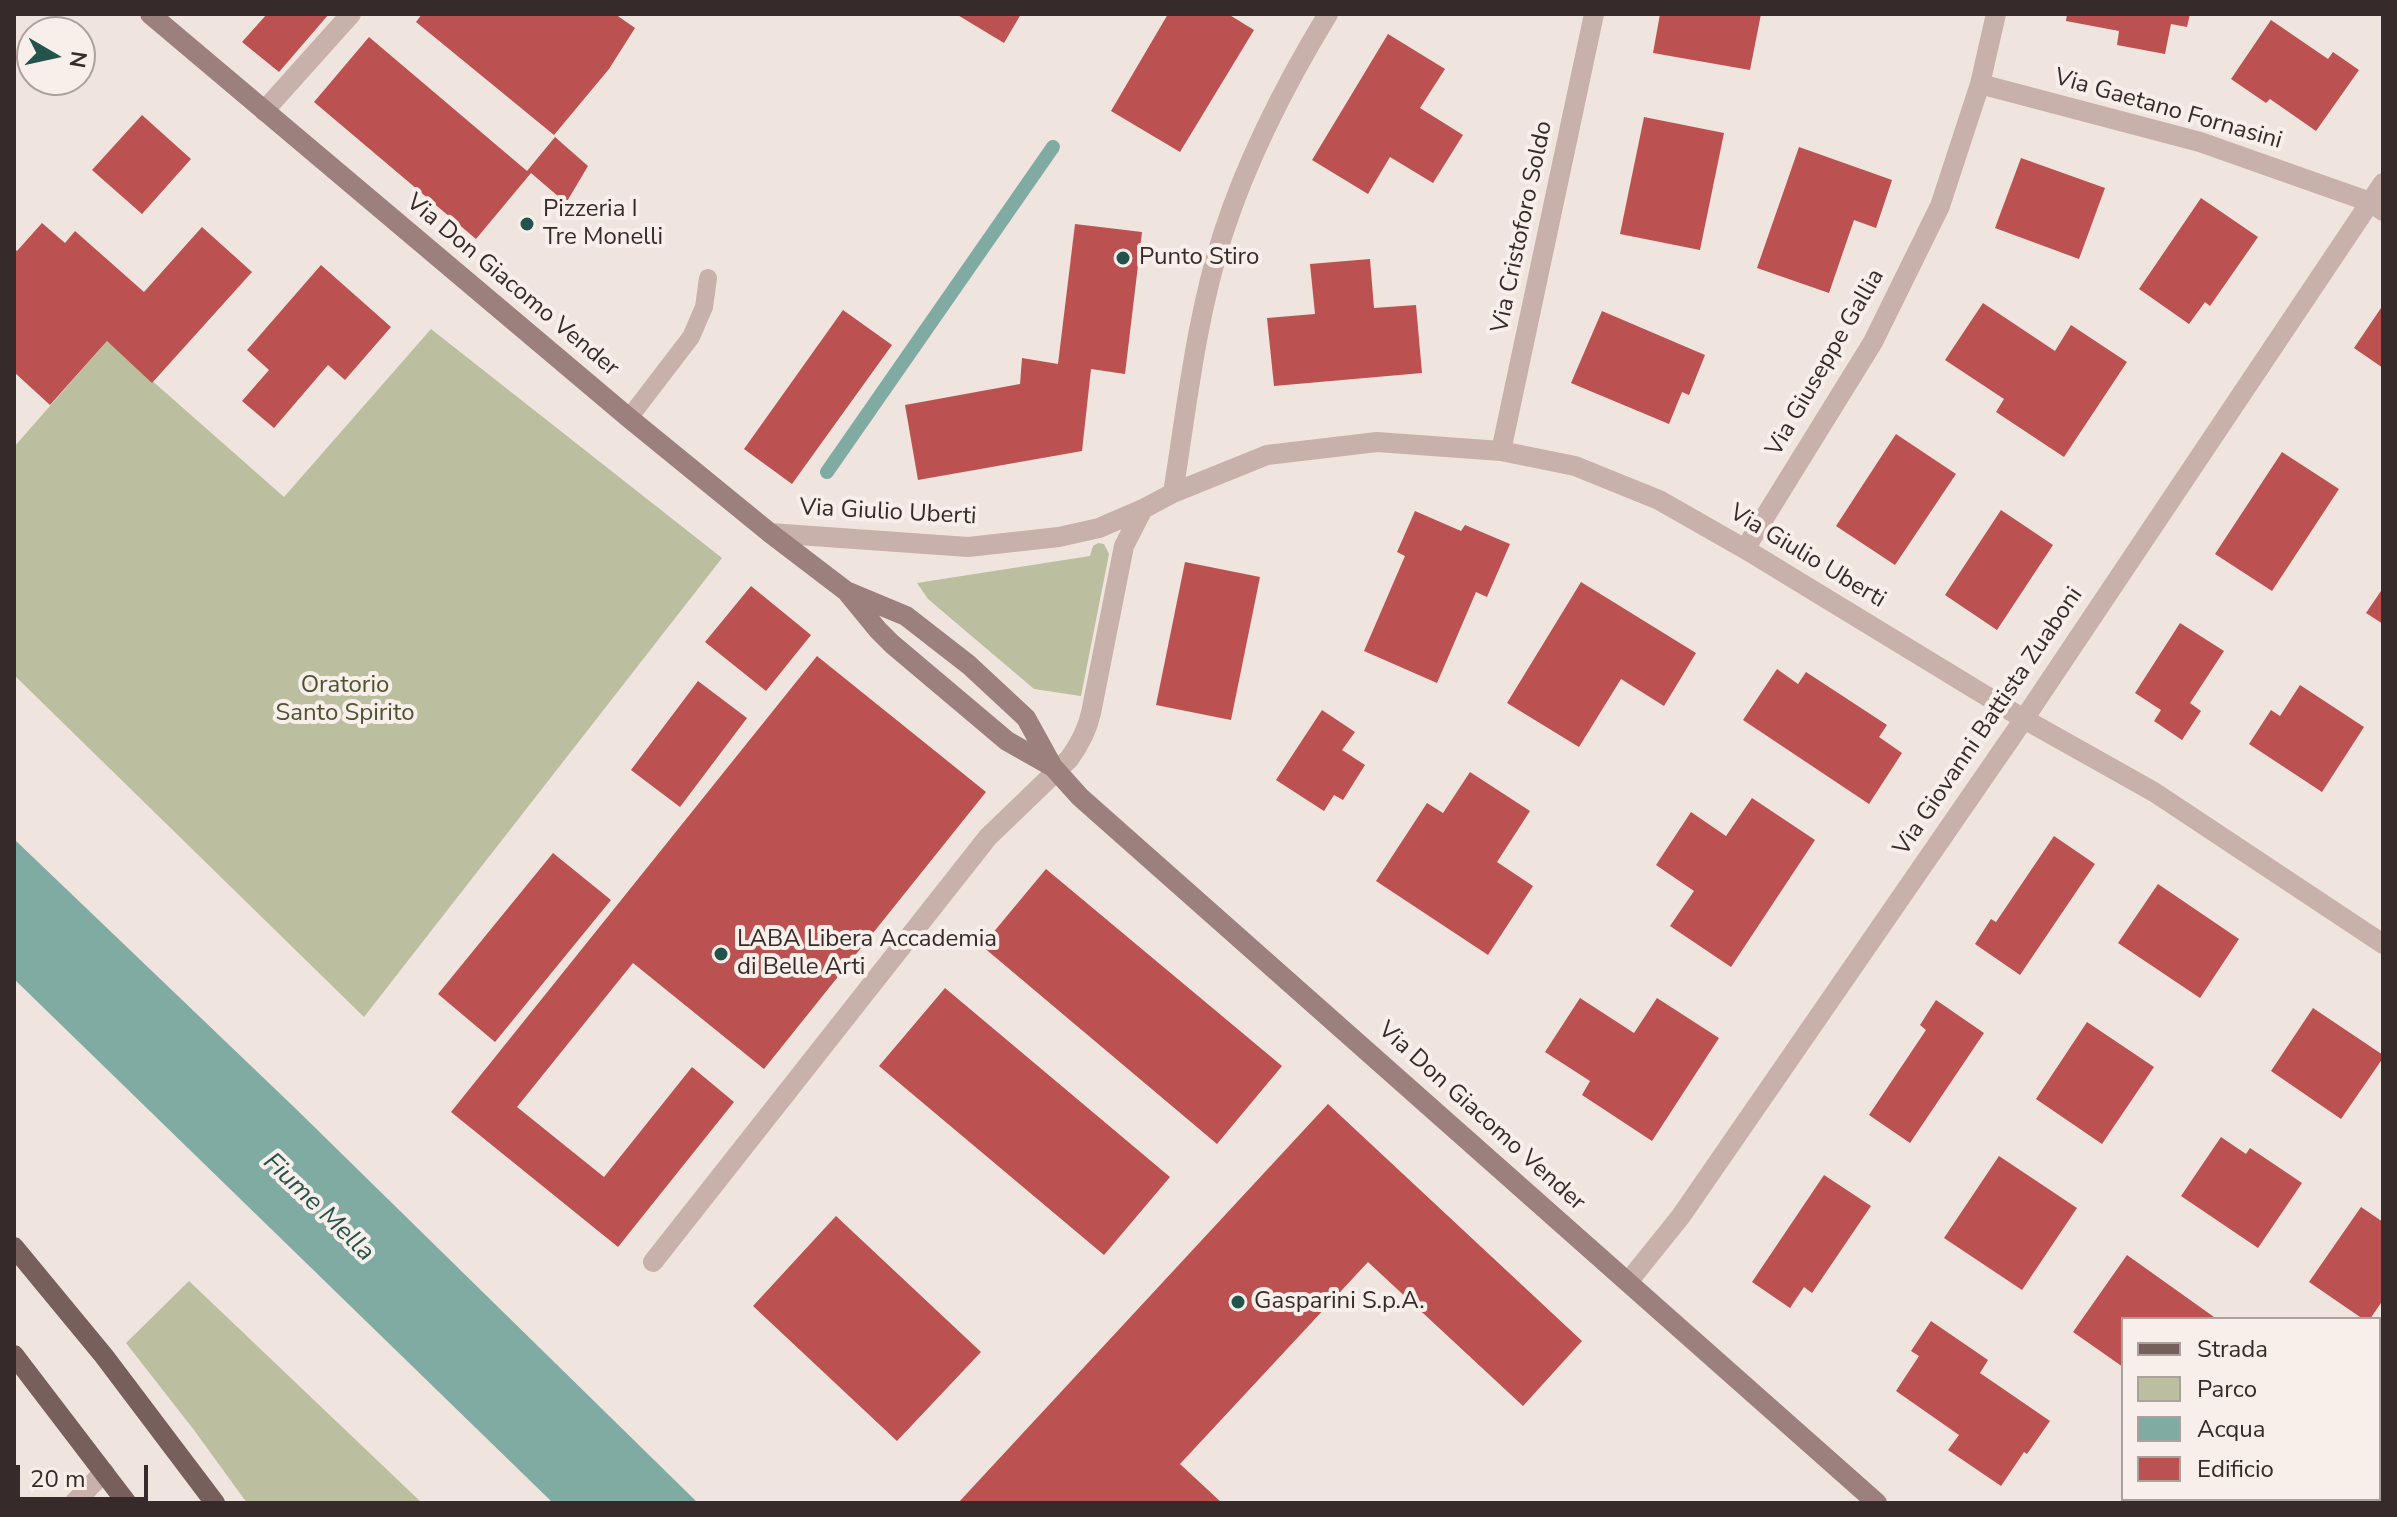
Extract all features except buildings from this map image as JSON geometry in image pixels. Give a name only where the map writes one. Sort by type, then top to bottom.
[{"type":"main road","points":[[14,1247],[104,1356],[215,1503]]},
{"type":"main road","points":[[14,1355],[127,1503]]},
{"type":"street","name":"Via Don Giacomo Vender","points":[[150,14],[629,418],[846,591],[892,644],[1007,741],[1055,769]]},
{"type":"street","points":[[264,111],[351,14]]},
{"type":"street","points":[[1173,493],[1199,328],[1222,235],[1261,136],[1328,14]]},
{"type":"street","name":"Via Cristoforo Soldo","points":[[1501,451],[1594,14]]},
{"type":"street","name":"Via Giuseppe Gallia","points":[[1745,549],[1873,342],[1940,206],[1980,84],[1996,14]]},
{"type":"street","name":"Via Gaetano Fornasini","points":[[1980,84],[2200,142],[2376,207]]},
{"type":"street","name":"Via Giovanni Battista Zuaboni","points":[[1628,1282],[1681,1216],[2376,207],[2383,183]]},
{"type":"street","name":"Via Giulio Uberti","points":[[770,533],[968,547],[1080,533],[1267,455],[1377,442],[1501,451],[1575,466],[1659,500],[1745,549],[2024,719],[2154,792],[2383,944]]},
{"type":"street","points":[[653,1262],[988,837],[1080,745],[1087,730],[1124,546],[1143,509]]},
{"type":"street","name":"Via Don Giacomo Vender","points":[[846,591],[906,616],[969,665],[1026,718],[1055,769],[1080,797],[1877,1503]]},
{"type":"street","points":[[74,1503],[104,1472]]},
{"type":"lane","points":[[629,418],[691,337],[704,307],[708,278]]},
{"type":"green space","name":"Oratorio Santo Spirito","points":[[431,329],[722,558],[364,1017],[14,675],[14,447],[107,341],[284,497]]},
{"type":"green space","points":[[1104,544],[1109,554],[1081,696],[1034,689],[928,599],[917,583],[1090,556],[1093,546]]},
{"type":"green space","points":[[189,1281],[422,1503],[247,1503],[126,1343]]},
{"type":"water","name":"Fiume Mella","points":[[14,839],[295,1108],[698,1503],[553,1503],[14,979]]},
{"type":"waterway","points":[[827,472],[1053,147]]},
{"type":"place","name":"Pizzeria I Tre Monelli","points":[[527,224]]},
{"type":"place","name":"Punto Stiro","points":[[1123,258]]},
{"type":"place","name":"LABA Libera Accademia di Belle Arti","points":[[721,954]]},
{"type":"place","name":"Gasparini S.p.A.","points":[[1238,1302]]}]
